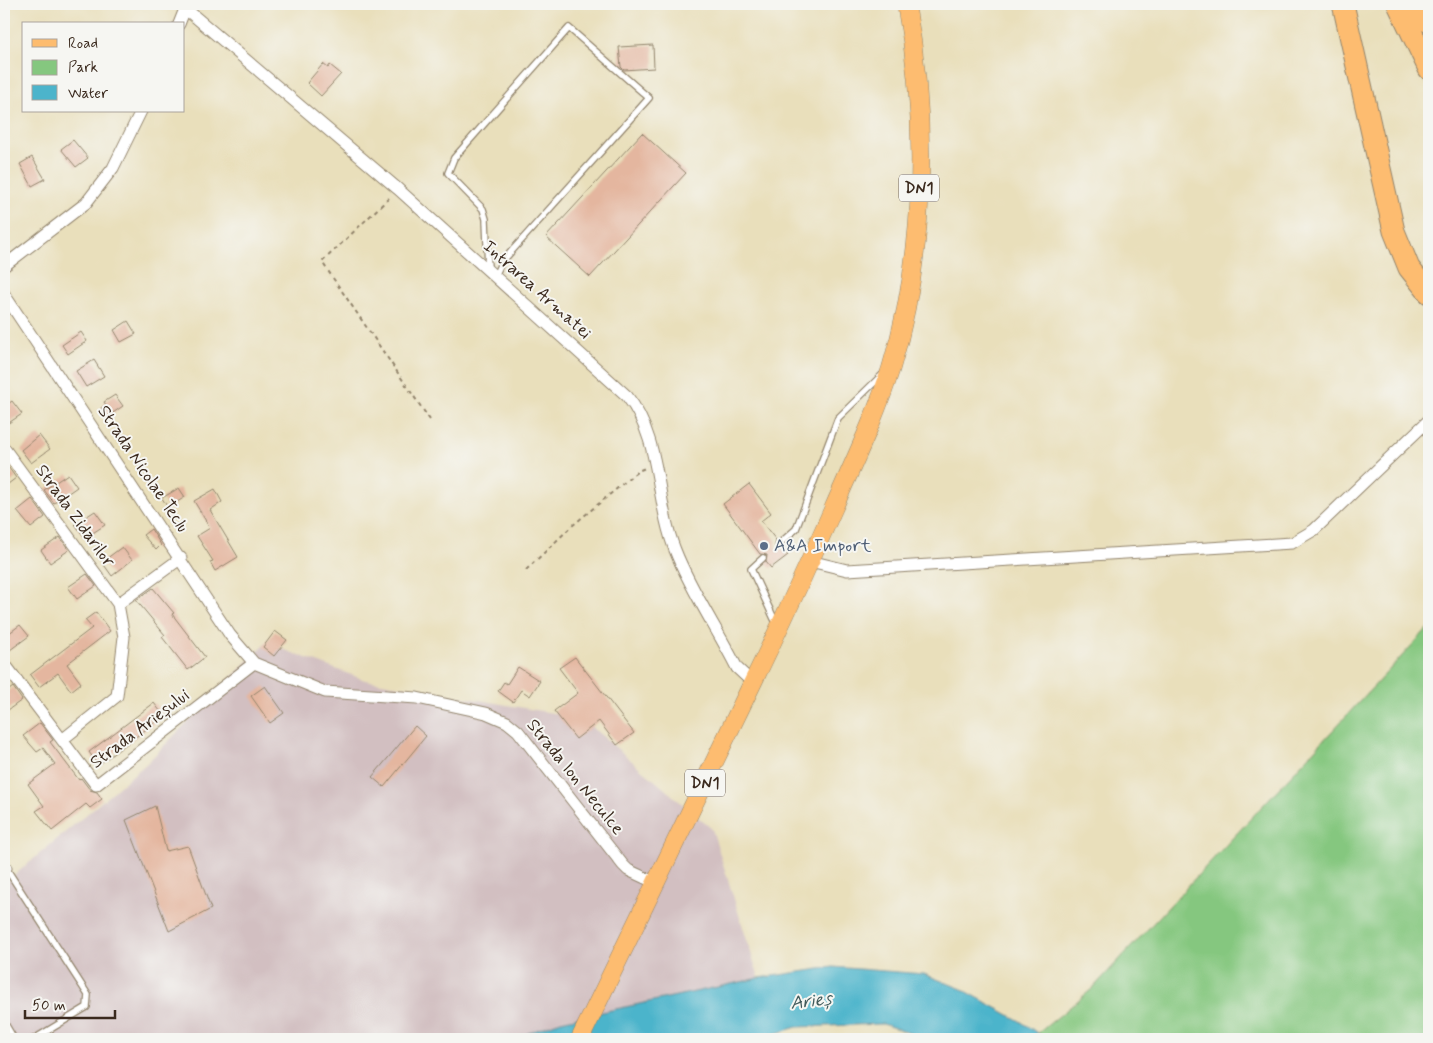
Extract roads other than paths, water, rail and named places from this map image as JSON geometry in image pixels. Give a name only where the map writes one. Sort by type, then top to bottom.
[{"type":"highway","points":[[1343,4],[1394,231],[1409,268],[1429,293]]},
{"type":"highway","points":[[1398,4],[1429,69]]},
{"type":"highway","points":[[1421,4],[1429,22]]},
{"type":"main road","name":"DN1","points":[[580,1039],[780,629],[871,423],[891,366],[908,290],[918,212],[920,134],[916,74],[906,4]]},
{"type":"street","points":[[179,22],[183,6]]},
{"type":"street","name":"Intrarea Armatei","points":[[183,6],[398,189],[492,272],[627,396],[638,409],[656,465],[675,550],[736,668],[753,683]]},
{"type":"street","points":[[4,266],[86,203],[113,168],[141,112]]},
{"type":"street","name":"Strada Nicolae Teclu","points":[[4,294],[230,634],[254,663]]},
{"type":"street","points":[[810,561],[848,570],[1292,544],[1314,530],[1429,420]]},
{"type":"street","name":"Strada Zidarilor","points":[[4,448],[118,604],[124,637],[117,696],[62,740]]},
{"type":"street","points":[[118,604],[181,558]]},
{"type":"street","name":"Strada Arieșului","points":[[4,663],[95,784],[99,784],[254,663]]},
{"type":"street","name":"Strada Ion Neculce","points":[[254,663],[325,692],[417,698],[486,713],[507,722],[518,731],[623,865],[628,870],[656,883]]},
{"type":"lane","points":[[569,28],[649,98],[492,272],[486,219],[483,210],[448,173],[454,158],[569,28]]},
{"type":"lane","points":[[779,544],[796,529],[838,418],[891,366]]},
{"type":"lane","points":[[763,558],[751,569],[780,629]]},
{"type":"lane","points":[[5,867],[88,995],[87,1007],[34,1039]]},
{"type":"lane","points":[[4,1022],[14,1039]]},
{"type":"water","name":"Arieș","points":[[833,967],[924,974],[962,989],[1020,1021],[1046,1039],[926,1039],[883,1024],[797,1027],[757,1039],[512,1039],[561,1021],[759,978]]},
{"type":"place","name":"A&A Import","points":[[764,546]]}]
